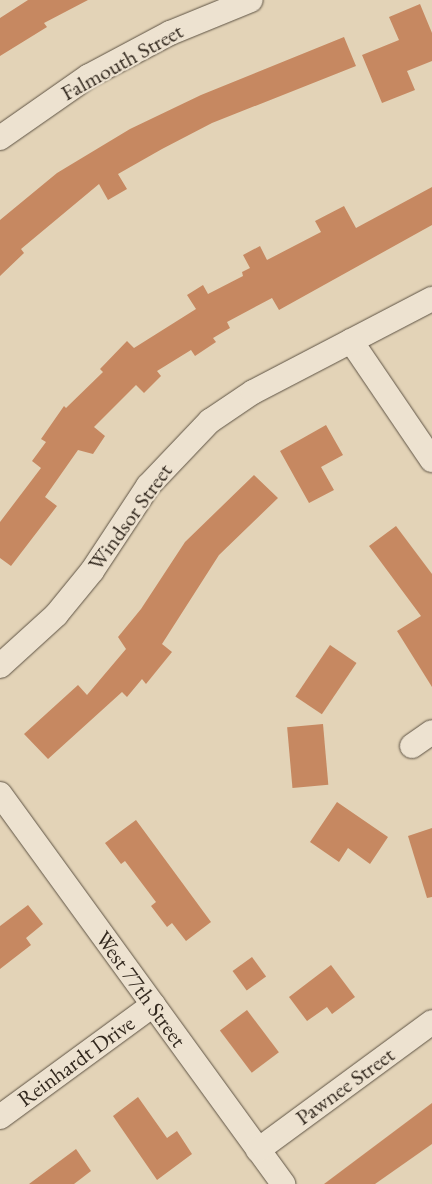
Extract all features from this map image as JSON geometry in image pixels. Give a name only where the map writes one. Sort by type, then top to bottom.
[{"type":"street","name":"Falmouth Street","points":[[0,138],[89,76],[170,34],[251,0]]},
{"type":"street","name":"Windsor Street","points":[[0,666],[56,615],[92,571],[148,486],[181,448],[210,422],[253,392],[432,298]]},
{"type":"street","points":[[351,341],[432,460]]},
{"type":"street","points":[[412,746],[432,732]]},
{"type":"street","name":"West 77th Street","points":[[0,794],[283,1184]]},
{"type":"street","name":"Reinhardt Drive","points":[[0,1117],[153,1005]]},
{"type":"street","name":"Pawnee Street","points":[[258,1150],[432,1022]]},
{"type":"building","points":[[28,0],[88,0],[44,23],[47,27],[0,56],[0,18]]},
{"type":"building","points":[[420,4],[432,33],[432,61],[407,71],[415,90],[382,103],[362,55],[399,40],[389,17]]},
{"type":"building","points":[[344,37],[356,66],[212,123],[162,149],[118,174],[127,189],[108,200],[99,184],[21,249],[24,253],[0,276],[0,220],[57,173],[130,129],[201,95]]},
{"type":"building","points":[[432,187],[432,225],[279,310],[272,298],[227,322],[230,328],[213,338],[216,342],[195,356],[191,350],[157,371],[161,376],[144,393],[136,385],[94,427],[105,436],[93,454],[78,450],[45,497],[57,506],[11,566],[0,558],[0,522],[41,468],[32,461],[46,442],[41,439],[64,406],[66,408],[103,372],[100,369],[127,341],[134,348],[196,309],[187,295],[203,285],[208,294],[243,276],[242,272],[250,268],[243,255],[260,246],[267,260],[321,232],[315,221],[344,206],[356,228]]},
{"type":"building","points":[[326,425],[343,455],[321,467],[334,490],[309,503],[280,451]]},
{"type":"building","points":[[254,475],[278,498],[219,555],[162,644],[172,652],[146,684],[142,679],[127,697],[122,692],[48,759],[24,734],[78,685],[87,695],[126,649],[118,637],[141,609],[185,542]]},
{"type":"building","points":[[396,526],[432,574],[432,687],[397,631],[421,616],[369,546]]},
{"type":"building","points":[[330,645],[357,663],[322,714],[295,696]]},
{"type":"building","points":[[323,724],[328,785],[292,788],[287,727]]},
{"type":"building","points":[[337,802],[388,837],[370,864],[348,848],[339,862],[310,842]]},
{"type":"building","points":[[136,820],[211,922],[186,941],[172,923],[167,927],[151,906],[156,902],[125,861],[121,864],[105,843]]},
{"type":"building","points":[[432,828],[432,897],[427,898],[408,836]]},
{"type":"building","points":[[28,905],[43,924],[26,938],[31,945],[0,969],[0,926]]},
{"type":"building","points":[[252,957],[266,976],[247,991],[233,971]]},
{"type":"building","points":[[331,965],[355,997],[332,1014],[327,1007],[307,1021],[289,997]]},
{"type":"building","points":[[247,1010],[279,1052],[252,1073],[220,1030]]},
{"type":"building","points":[[138,1097],[167,1138],[177,1131],[192,1154],[157,1180],[113,1116]]},
{"type":"building","points":[[432,1103],[432,1144],[375,1184],[324,1184]]},
{"type":"building","points":[[76,1149],[91,1171],[74,1184],[29,1184]]}]
